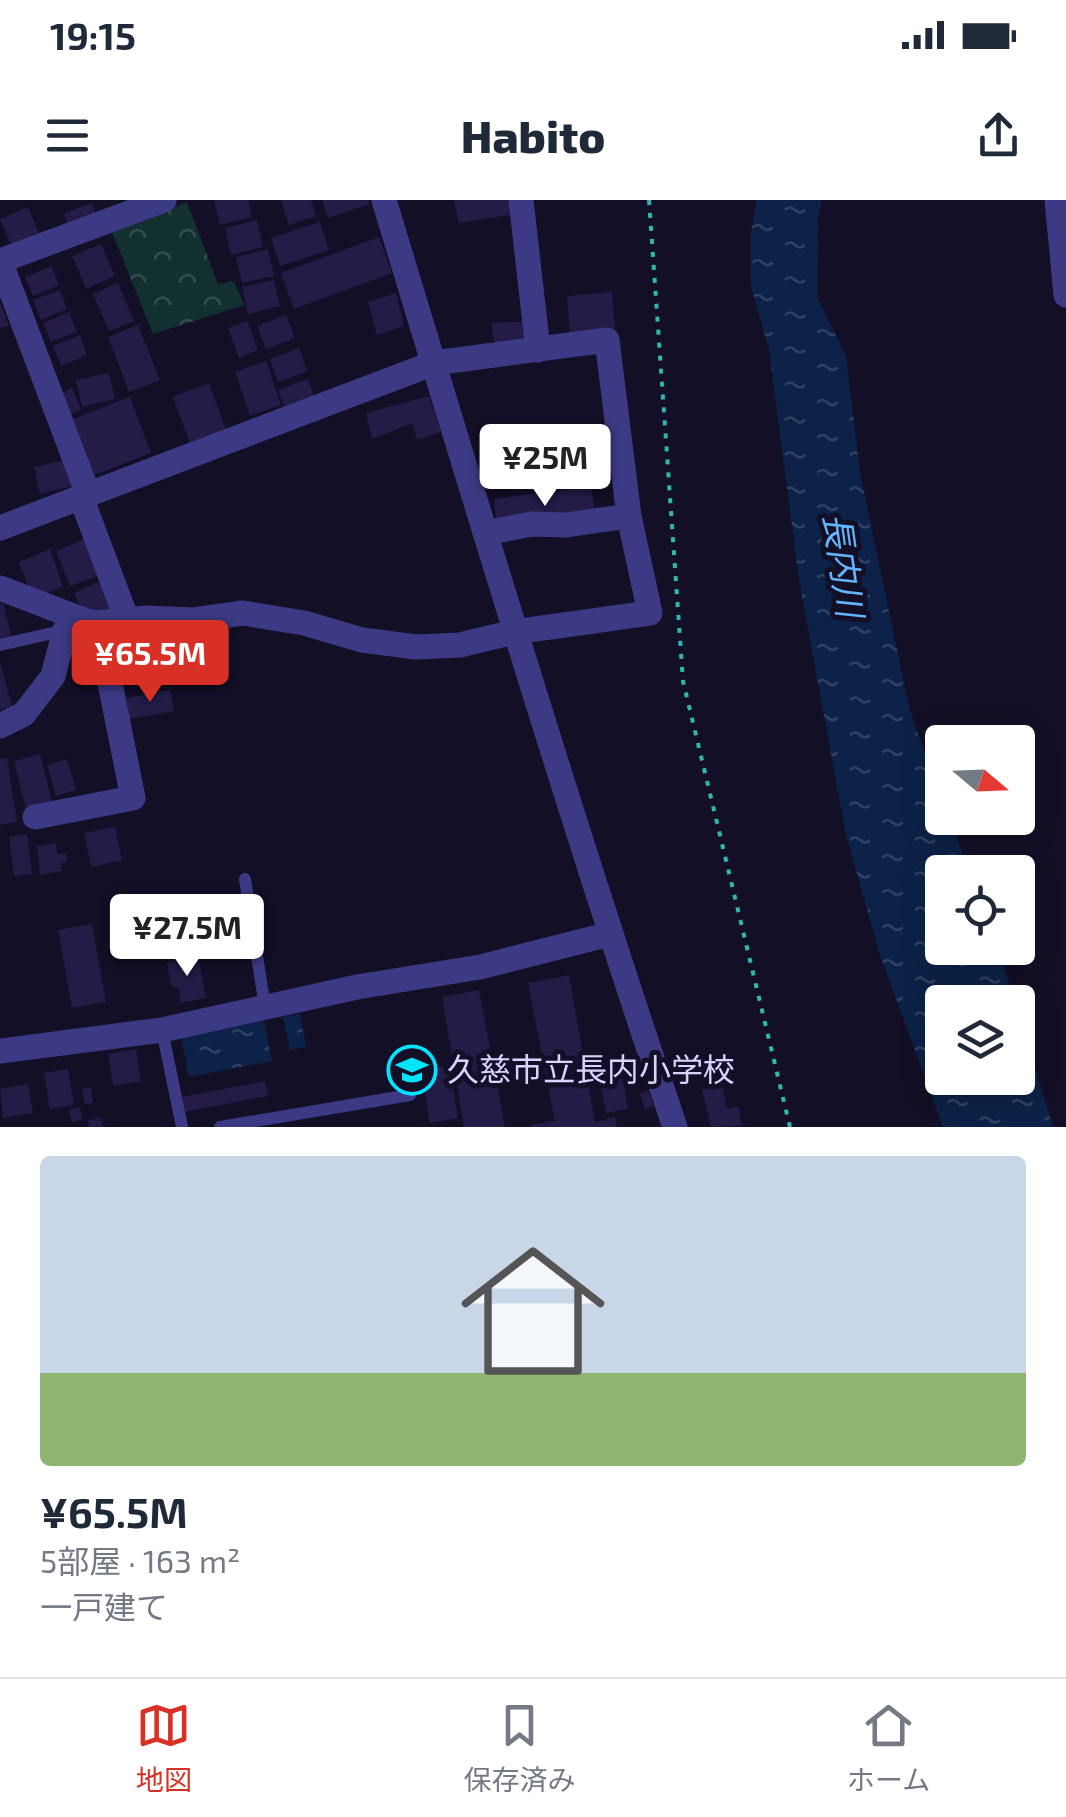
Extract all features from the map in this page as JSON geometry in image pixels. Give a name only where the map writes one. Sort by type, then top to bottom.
[{"type":"street","points":[[127,620],[0,261],[164,200]]},
{"type":"street","points":[[384,200],[514,632],[676,1127]]},
{"type":"street","points":[[521,200],[538,350]]},
{"type":"street","points":[[1056,200],[1066,295]]},
{"type":"street","points":[[0,528],[434,364],[607,340],[629,516],[650,613],[514,632],[460,645],[416,647],[362,640],[304,623],[243,613],[193,620],[146,618],[98,623],[0,588]]},
{"type":"street","points":[[485,534],[532,524],[566,525],[629,516]]},
{"type":"street","points":[[35,817],[133,798],[98,623]]},
{"type":"street","points":[[0,726],[24,714],[53,676],[65,630]]},
{"type":"street","points":[[0,1052],[162,1030],[357,987],[480,967],[610,934]]},
{"type":"lane","points":[[0,645],[98,623]]},
{"type":"lane","points":[[245,879],[265,1008]]},
{"type":"lane","points":[[162,1030],[182,1127]]},
{"type":"lane","points":[[220,1127],[410,1095]]},
{"type":"path","points":[[650,200],[684,681],[790,1127]]},
{"type":"green space","points":[[187,202],[218,284],[234,281],[244,305],[153,334],[112,232]]},
{"type":"water","name":"長内川","points":[[757,200],[822,200],[818,215],[817,297],[846,356],[860,473],[910,711],[925,753],[925,835],[956,835],[963,855],[925,855],[925,965],[1003,965],[1009,985],[925,985],[925,1078],[880,955],[846,835],[799,580],[769,350],[751,286],[751,232]]},
{"type":"water","points":[[300,1014],[306,1047],[290,1050],[283,1017]]},
{"type":"water","points":[[264,1021],[272,1061],[189,1077],[181,1037]]},
{"type":"water","points":[[1035,1067],[1053,1127],[943,1127],[931,1095],[1035,1095]]},
{"type":"building","points":[[214,200],[248,200],[252,217],[220,225]]},
{"type":"building","points":[[281,200],[311,200],[316,216],[289,225]]},
{"type":"building","points":[[322,200],[368,200],[369,204],[328,218]]},
{"type":"building","points":[[454,200],[521,200],[522,213],[459,223]]},
{"type":"building","points":[[92,203],[99,223],[71,233],[64,213]]},
{"type":"building","points":[[28,207],[42,240],[14,251],[0,219]]},
{"type":"building","points":[[257,220],[263,247],[231,255],[225,228]]},
{"type":"building","points":[[320,222],[329,250],[280,266],[271,238]]},
{"type":"building","points":[[379,237],[392,273],[294,309],[281,273]]},
{"type":"building","points":[[101,244],[115,276],[86,289],[72,256]]},
{"type":"building","points":[[268,249],[274,276],[242,283],[236,257]]},
{"type":"building","points":[[52,266],[59,285],[33,296],[25,277]]},
{"type":"building","points":[[274,280],[280,306],[248,314],[242,287]]},
{"type":"building","points":[[118,283],[134,321],[109,331],[93,294]]},
{"type":"building","points":[[60,290],[67,309],[41,320],[33,300]]},
{"type":"building","points":[[612,292],[615,328],[571,345],[567,296]]},
{"type":"building","points":[[396,293],[404,326],[377,335],[368,302]]},
{"type":"building","points":[[0,302],[9,326],[0,328]]},
{"type":"building","points":[[69,312],[77,332],[51,342],[43,323]]},
{"type":"building","points":[[286,315],[295,338],[266,349],[257,326]]},
{"type":"building","points":[[247,321],[258,350],[239,358],[228,328]]},
{"type":"building","points":[[535,321],[537,341],[496,355],[491,323]]},
{"type":"building","points":[[138,325],[160,380],[129,392],[108,337]]},
{"type":"building","points":[[80,335],[87,355],[61,366],[53,346]]},
{"type":"building","points":[[299,348],[307,371],[278,382],[270,359]]},
{"type":"building","points":[[266,361],[281,405],[250,416],[235,372]]},
{"type":"building","points":[[109,373],[115,399],[82,407],[76,380]]},
{"type":"building","points":[[308,379],[316,402],[287,413],[278,390]]},
{"type":"building","points":[[209,383],[226,430],[190,443],[173,397]]},
{"type":"building","points":[[72,388],[81,409],[66,416],[57,395]]},
{"type":"building","points":[[429,396],[441,432],[417,440],[412,423],[372,439],[366,413]]},
{"type":"building","points":[[130,397],[151,453],[94,475],[73,419]]},
{"type":"building","points":[[66,460],[72,486],[40,494],[34,467]]},
{"type":"building","points":[[591,486],[596,519],[497,531],[494,499]]},
{"type":"building","points":[[87,538],[100,575],[70,586],[56,551]]},
{"type":"building","points":[[50,549],[63,587],[33,598],[19,562]]},
{"type":"building","points":[[103,580],[116,607],[86,620],[74,593]]},
{"type":"building","points":[[3,603],[11,636],[0,639],[0,604]]},
{"type":"building","points":[[159,637],[170,683],[143,689],[133,643]]},
{"type":"building","points":[[0,661],[12,707],[0,710]]},
{"type":"building","points":[[170,690],[174,711],[129,719],[126,698]]},
{"type":"building","points":[[40,754],[53,805],[27,812],[14,761]]},
{"type":"building","points":[[7,758],[17,822],[0,825],[0,759]]},
{"type":"building","points":[[67,759],[76,790],[56,796],[47,765]]},
{"type":"building","points":[[115,827],[122,860],[91,867],[84,833]]},
{"type":"building","points":[[27,834],[32,874],[14,876],[9,837]]},
{"type":"building","points":[[56,843],[57,854],[66,853],[67,862],[61,863],[62,871],[40,875],[37,846]]},
{"type":"building","points":[[92,924],[106,1002],[72,1008],[58,930]]},
{"type":"building","points":[[198,956],[206,998],[181,1003],[178,987],[171,986],[167,962]]},
{"type":"building","points":[[569,975],[595,1122],[615,1117],[617,1127],[531,1127],[555,1121],[528,983]]},
{"type":"building","points":[[479,990],[505,1127],[464,1127],[442,997]]},
{"type":"building","points":[[136,1049],[141,1081],[113,1086],[108,1054]]},
{"type":"building","points":[[620,1063],[628,1109],[606,1113],[597,1067]]},
{"type":"building","points":[[449,1065],[458,1118],[430,1123],[421,1070]]},
{"type":"building","points":[[68,1069],[74,1105],[50,1109],[44,1073]]},
{"type":"building","points":[[265,1081],[268,1096],[184,1112],[181,1097]]},
{"type":"building","points":[[28,1084],[33,1113],[3,1118],[0,1089]]},
{"type":"building","points":[[722,1085],[727,1109],[738,1106],[742,1126],[711,1127],[702,1089]]},
{"type":"building","points":[[91,1088],[93,1103],[85,1104],[82,1089]]},
{"type":"building","points":[[649,1091],[654,1106],[645,1109],[640,1094]]},
{"type":"building","points":[[80,1107],[82,1120],[72,1122],[69,1110]]},
{"type":"building","points":[[101,1118],[103,1127],[89,1127],[88,1120]]},
{"type":"place","name":"久慈市立長内小学校","points":[[412,1070]]}]
